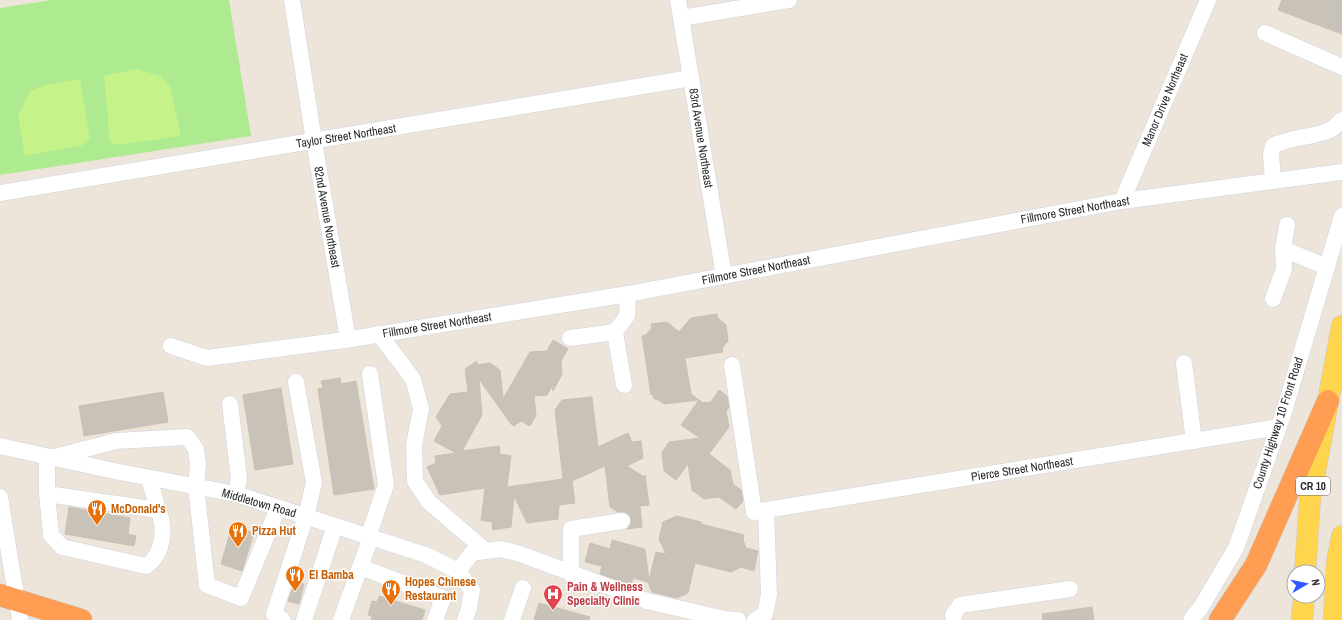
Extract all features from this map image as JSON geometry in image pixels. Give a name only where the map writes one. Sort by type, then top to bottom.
[{"type":"highway","points":[[1220,620],[1256,565],[1328,401]]},
{"type":"highway","points":[[12,605],[81,620]]},
{"type":"main road","name":"CR 10","points":[[1306,564],[1310,499],[1342,326]]},
{"type":"main road","points":[[1334,620],[1337,562],[1342,536]]},
{"type":"main road","points":[[1302,620],[1303,604]]},
{"type":"street","name":"82nd Avenue Northeast","points":[[292,0],[314,141],[348,339]]},
{"type":"street","name":"83rd Avenue Northeast","points":[[678,0],[724,276]]},
{"type":"street","points":[[681,18],[789,0]]},
{"type":"street","name":"Manor Drive Northeast","points":[[1122,201],[1208,0]]},
{"type":"street","points":[[1265,34],[1342,67]]},
{"type":"street","name":"Taylor Street Northeast","points":[[0,193],[691,78]]},
{"type":"street","points":[[1273,181],[1271,154],[1274,146],[1281,141],[1319,134],[1331,130],[1342,120]]},
{"type":"street","name":"Fillmore Street Northeast","points":[[171,346],[207,358],[348,339],[628,294],[1122,201],[1342,172]]},
{"type":"street","name":"County Highway 10 Front Road","points":[[1191,620],[1236,548],[1283,415],[1342,216]]},
{"type":"street","points":[[1273,299],[1284,269],[1284,249],[1287,225]]},
{"type":"street","points":[[1284,249],[1327,267]]},
{"type":"street","points":[[624,385],[615,332],[626,316],[628,294]]},
{"type":"street","points":[[570,338],[615,332]]},
{"type":"street","points":[[379,334],[413,379],[421,409],[414,445],[415,481],[429,502],[486,551]]},
{"type":"street","points":[[1184,363],[1194,441]]},
{"type":"street","points":[[732,365],[754,512],[766,510],[770,595],[765,614],[755,620]]},
{"type":"street","points":[[342,620],[386,485],[370,374]]},
{"type":"street","points":[[283,620],[274,614],[306,516],[314,483],[296,382]]},
{"type":"street","points":[[230,404],[239,478],[236,494]]},
{"type":"street","name":"Pierce Street Northeast","points":[[766,510],[1279,427]]},
{"type":"street","points":[[149,478],[161,518],[163,539],[154,561],[146,566],[62,547],[51,535],[47,494],[49,457],[116,441],[187,437],[196,449],[198,465],[196,486],[206,585],[241,598],[278,508]]},
{"type":"street","name":"Middletown Road","points":[[0,446],[149,478],[236,494],[426,555],[458,571],[472,590],[465,620]]},
{"type":"street","points":[[47,494],[158,510]]},
{"type":"street","points":[[0,497],[12,605]]},
{"type":"street","points":[[571,574],[571,529],[622,521]]},
{"type":"street","points":[[304,620],[336,526]]},
{"type":"street","points":[[458,571],[472,553],[501,549],[520,554],[648,601],[725,619],[738,620]]},
{"type":"street","points":[[360,567],[443,598],[436,620]]},
{"type":"street","points":[[512,620],[523,588]]},
{"type":"street","points":[[954,620],[953,614],[960,605],[1070,589]]},
{"type":"green space","points":[[52,0],[229,0],[251,136],[0,175],[0,8]]},
{"type":"green space","points":[[136,69],[161,76],[170,87],[181,136],[117,145],[110,142],[104,76]]},
{"type":"green space","points":[[80,79],[90,140],[83,145],[25,156],[18,115],[30,91],[49,84]]},
{"type":"building","points":[[1282,0],[1342,0],[1342,34],[1278,10]]},
{"type":"building","points":[[717,314],[718,318],[726,325],[728,341],[722,348],[723,352],[685,358],[691,394],[699,400],[664,404],[657,399],[654,399],[653,394],[651,395],[642,336],[646,335],[652,328],[651,324],[667,322],[679,332],[691,318]]},
{"type":"building","points":[[553,340],[568,349],[561,361],[562,374],[553,391],[552,386],[547,395],[534,396],[536,415],[530,426],[521,421],[514,426],[511,424],[479,379],[482,415],[462,451],[499,446],[500,454],[511,456],[507,487],[563,479],[555,410],[562,400],[592,397],[598,447],[628,433],[632,442],[641,441],[643,458],[627,466],[644,477],[645,475],[649,505],[640,506],[642,527],[627,529],[631,524],[630,515],[625,512],[618,512],[610,507],[605,466],[572,481],[575,503],[559,505],[558,519],[527,523],[514,496],[511,527],[493,530],[492,522],[481,520],[485,488],[440,495],[427,467],[436,463],[435,456],[456,453],[434,441],[442,426],[436,417],[450,394],[468,392],[465,369],[477,361],[477,365],[490,363],[500,370],[503,399],[530,352],[547,351]]},
{"type":"building","points":[[340,378],[341,384],[356,381],[374,489],[334,495],[318,389],[323,388],[321,381]]},
{"type":"building","points":[[281,388],[293,464],[255,470],[243,395]]},
{"type":"building","points":[[719,390],[727,396],[729,408],[726,411],[729,427],[709,454],[730,470],[733,484],[741,490],[743,501],[736,509],[719,497],[704,499],[692,490],[688,464],[676,480],[664,471],[662,452],[669,442],[700,438],[681,425],[699,400],[703,403],[711,402]]},
{"type":"building","points":[[163,392],[168,422],[84,436],[79,406]]},
{"type":"building","name":"McDonald's","points":[[69,507],[130,518],[128,534],[136,536],[134,546],[65,534]]},
{"type":"building","points":[[677,516],[744,535],[743,540],[746,548],[758,551],[754,571],[741,567],[731,572],[695,563],[688,593],[677,598],[652,592],[648,582],[633,578],[631,585],[600,574],[602,566],[585,562],[590,543],[610,549],[612,540],[645,549],[649,580],[656,552],[666,554],[659,539],[663,522]]},
{"type":"building","name":"Pizza Hut","points":[[232,526],[254,533],[242,571],[221,564]]},
{"type":"building","name":"El Bamba","points":[[295,582],[304,584],[299,604],[288,601]]},
{"type":"building","name":"Hopes Chinese Restaurant","points":[[379,596],[425,610],[422,620],[371,620],[372,616],[368,615],[372,601],[377,602]]},
{"type":"building","name":"Pain & Wellness Specialty Clinic","points":[[539,603],[590,617],[589,620],[534,620]]},
{"type":"building","points":[[1092,607],[1094,620],[1043,620],[1042,614]]},
{"type":"place","name":"McDonald's","points":[[97,526]]},
{"type":"place","name":"Pizza Hut","points":[[238,548]]},
{"type":"place","name":"El Bamba","points":[[295,592]]},
{"type":"place","name":"Hopes Chinese Restaurant","points":[[391,606]]},
{"type":"place","name":"Pain & Wellness Specialty Clinic","points":[[553,611]]}]
